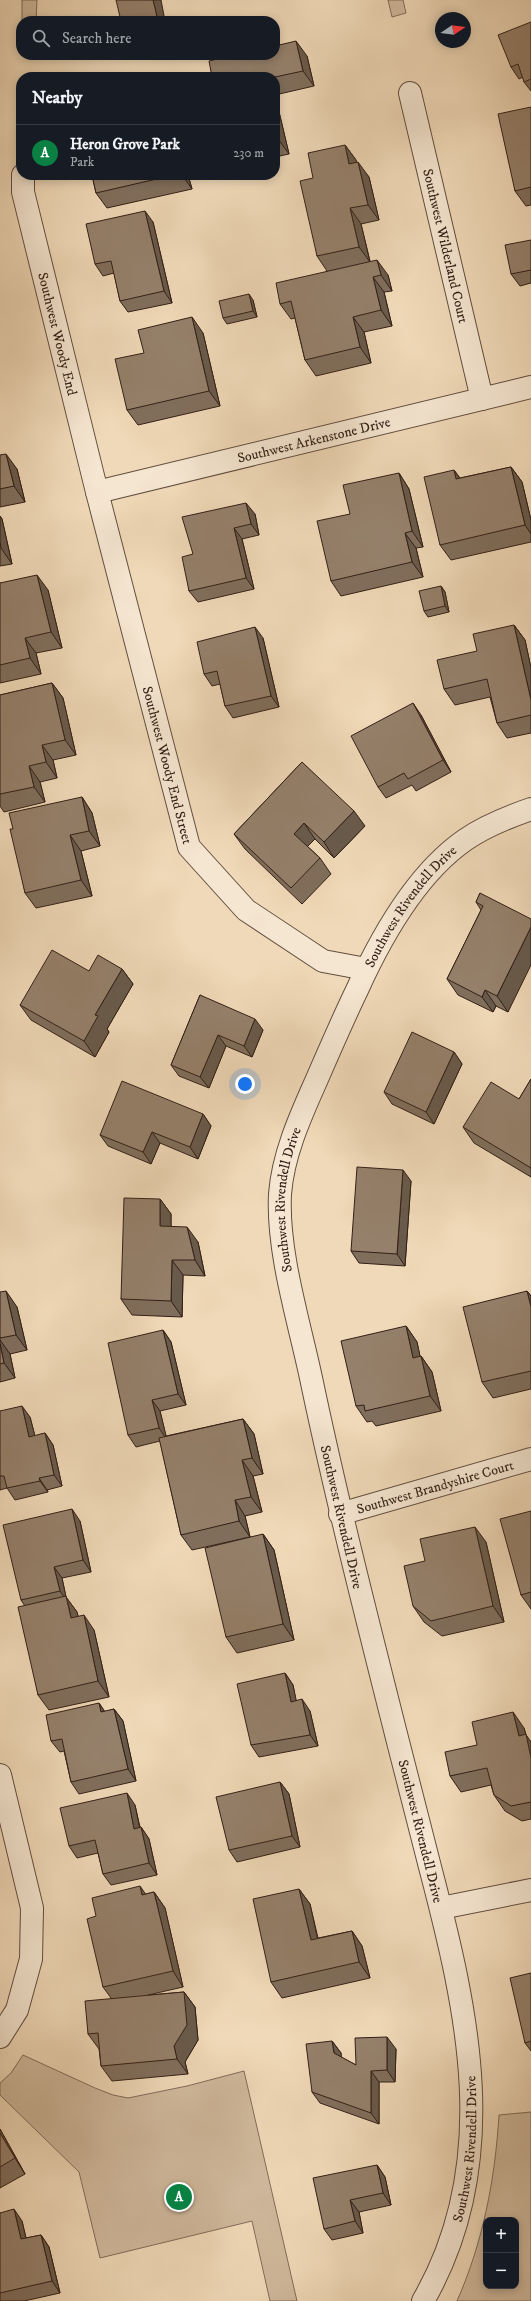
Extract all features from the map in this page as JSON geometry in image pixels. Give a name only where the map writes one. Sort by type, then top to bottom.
[{"type":"street","name":"Southwest Wilderland Court","points":[[410,92],[482,399]]},
{"type":"street","name":"Southwest Woody End","points":[[23,180],[23,192],[97,492]]},
{"type":"street","name":"Southwest Arkenstone Drive","points":[[97,492],[531,387]]},
{"type":"street","name":"Southwest Woody End Street","points":[[97,492],[189,847],[246,910],[323,961],[366,969]]},
{"type":"street","name":"Southwest Rivendell Drive","points":[[422,2301],[434,2281],[458,2219],[472,2124],[470,2066],[464,2012],[441,1908],[340,1514],[283,1246],[280,1194],[296,1128],[366,969],[382,938],[413,893],[444,858],[465,840],[493,823],[531,809]]},
{"type":"street","name":"Southwest Brandyshire Court","points":[[340,1514],[531,1459]]},
{"type":"street","points":[[0,1775],[32,1908],[31,1959],[17,2010],[0,2037]]},
{"type":"street","points":[[441,1908],[531,1890]]},
{"type":"shaded area","points":[[22,0],[37,0],[36,16],[22,16]]},
{"type":"shaded area","points":[[388,0],[403,0],[406,13],[392,17]]},
{"type":"shaded area","points":[[23,2055],[95,2088],[113,2095],[128,2098],[187,2086],[244,2071],[297,2301],[270,2301],[252,2221],[100,2258],[79,2172],[0,2095],[0,2083],[11,2073]]},
{"type":"shaded area","points":[[531,2112],[531,2301],[457,2301],[474,2256],[483,2224],[483,2289],[519,2289],[519,2217],[484,2217],[491,2187],[499,2115]]},
{"type":"building","points":[[116,0],[153,0],[157,16],[120,16]]},
{"type":"building","points":[[531,22],[531,79],[524,82],[518,64],[511,67],[498,35]]},
{"type":"building","points":[[296,41],[303,71],[280,76],[280,72],[211,72],[209,61],[213,60],[280,60],[280,45]]},
{"type":"building","points":[[531,107],[531,187],[515,191],[498,114]]},
{"type":"building","points":[[345,145],[349,164],[358,162],[368,205],[350,208],[359,247],[317,256],[300,181],[313,178],[308,153]]},
{"type":"building","points":[[93,180],[152,180],[96,193]]},
{"type":"building","points":[[145,211],[164,291],[120,301],[111,261],[95,264],[86,224]]},
{"type":"building","points":[[531,240],[531,270],[511,274],[505,245]]},
{"type":"building","points":[[377,260],[381,275],[373,277],[381,310],[353,317],[360,347],[305,360],[291,301],[280,304],[276,283]]},
{"type":"building","points":[[249,294],[253,311],[223,318],[219,301]]},
{"type":"building","points":[[192,317],[209,391],[127,410],[115,359],[144,353],[138,330]]},
{"type":"building","points":[[6,454],[14,486],[0,489],[0,455]]},
{"type":"building","points":[[511,467],[525,525],[440,545],[424,477],[454,470],[456,479]]},
{"type":"building","points":[[399,473],[412,531],[405,533],[412,562],[331,581],[317,521],[350,514],[343,485]]},
{"type":"building","points":[[246,503],[251,524],[234,528],[246,578],[189,591],[182,557],[193,554],[182,517]]},
{"type":"building","points":[[37,575],[51,632],[25,638],[30,658],[0,665],[0,583]]},
{"type":"building","points":[[441,586],[445,606],[424,611],[419,591]]},
{"type":"building","points":[[514,625],[531,700],[531,715],[497,723],[487,679],[444,689],[437,660],[477,651],[473,634]]},
{"type":"building","points":[[255,627],[271,696],[225,706],[217,671],[204,674],[197,642]]},
{"type":"building","points":[[52,683],[65,740],[42,745],[46,762],[29,766],[34,787],[0,794],[0,695]]},
{"type":"building","points":[[413,703],[443,760],[408,779],[404,773],[378,787],[351,736]]},
{"type":"building","points":[[302,762],[354,811],[324,842],[304,823],[294,834],[320,858],[291,888],[234,834]]},
{"type":"building","points":[[82,797],[89,831],[70,835],[81,880],[25,893],[10,829],[13,829],[9,813]]},
{"type":"building","points":[[480,893],[531,919],[531,927],[497,996],[485,990],[482,997],[447,979],[483,906],[476,902]]},
{"type":"building","points":[[52,950],[89,971],[98,955],[122,969],[95,1015],[98,1016],[84,1041],[20,1005]]},
{"type":"building","points":[[200,995],[255,1019],[244,1046],[218,1035],[200,1077],[171,1065]]},
{"type":"building","points":[[412,1032],[454,1052],[426,1112],[384,1092]]},
{"type":"building","points":[[531,1079],[531,1168],[463,1127],[491,1082],[519,1099]]},
{"type":"building","points":[[122,1081],[203,1114],[190,1147],[152,1132],[143,1152],[100,1135]]},
{"type":"building","points":[[357,1167],[403,1170],[397,1254],[351,1251]]},
{"type":"building","points":[[124,1198],[160,1199],[160,1226],[187,1227],[195,1260],[172,1260],[171,1301],[121,1299]]},
{"type":"building","points":[[6,1291],[16,1335],[0,1338],[0,1292]]},
{"type":"building","points":[[527,1291],[531,1307],[531,1371],[482,1382],[463,1307]]},
{"type":"building","points":[[406,1326],[413,1358],[421,1356],[430,1396],[365,1411],[364,1405],[356,1406],[341,1341]]},
{"type":"building","points":[[163,1330],[178,1394],[152,1400],[159,1428],[128,1435],[108,1343]]},
{"type":"building","points":[[0,1344],[4,1363],[0,1364]]},
{"type":"building","points":[[22,1406],[29,1437],[45,1433],[54,1475],[39,1478],[40,1481],[7,1488],[4,1476],[0,1476],[0,1411]]},
{"type":"building","points":[[243,1419],[252,1458],[242,1460],[251,1497],[235,1500],[239,1521],[181,1535],[159,1438]]},
{"type":"building","points":[[72,1509],[83,1560],[54,1567],[60,1591],[21,1600],[3,1525]]},
{"type":"building","points":[[531,1511],[531,1592],[521,1595],[500,1519]]},
{"type":"building","points":[[475,1527],[493,1606],[431,1621],[413,1606],[404,1566],[425,1561],[420,1539]]},
{"type":"building","points":[[263,1534],[283,1624],[226,1637],[205,1548]]},
{"type":"building","points":[[66,1596],[71,1618],[84,1615],[98,1681],[38,1695],[18,1607]]},
{"type":"building","points":[[285,1673],[291,1702],[302,1699],[310,1735],[251,1745],[237,1684]]},
{"type":"building","points":[[99,1703],[101,1712],[114,1709],[128,1769],[71,1782],[62,1739],[51,1741],[46,1715]]},
{"type":"building","points":[[513,1712],[519,1736],[526,1734],[531,1758],[531,1802],[511,1806],[494,1795],[487,1768],[450,1776],[445,1752],[477,1745],[472,1722]]},
{"type":"building","points":[[280,1782],[292,1836],[229,1850],[216,1797]]},
{"type":"building","points":[[127,1793],[134,1829],[141,1827],[149,1863],[103,1874],[95,1840],[69,1846],[60,1808]]},
{"type":"building","points":[[140,1886],[142,1895],[154,1892],[173,1971],[103,1987],[87,1919],[96,1916],[92,1898]]},
{"type":"building","points":[[299,1889],[311,1940],[352,1931],[359,1962],[271,1982],[253,1899]]},
{"type":"building","points":[[531,1973],[531,2041],[525,2043],[510,1978]]},
{"type":"building","points":[[184,1992],[187,2025],[174,2046],[177,2059],[101,2066],[98,2033],[88,2034],[85,2001]]},
{"type":"building","points":[[387,2037],[387,2070],[371,2071],[371,2113],[312,2092],[306,2044],[332,2041],[334,2053],[356,2065],[355,2038]]},
{"type":"building","points":[[0,2133],[15,2158],[0,2167]]},
{"type":"building","points":[[377,2165],[383,2193],[350,2200],[355,2221],[324,2229],[313,2178]]},
{"type":"building","points":[[14,2209],[21,2239],[41,2235],[52,2281],[0,2293],[0,2213]]},
{"type":"place","name":"Heron Grove Park","points":[[179,2197]]}]
